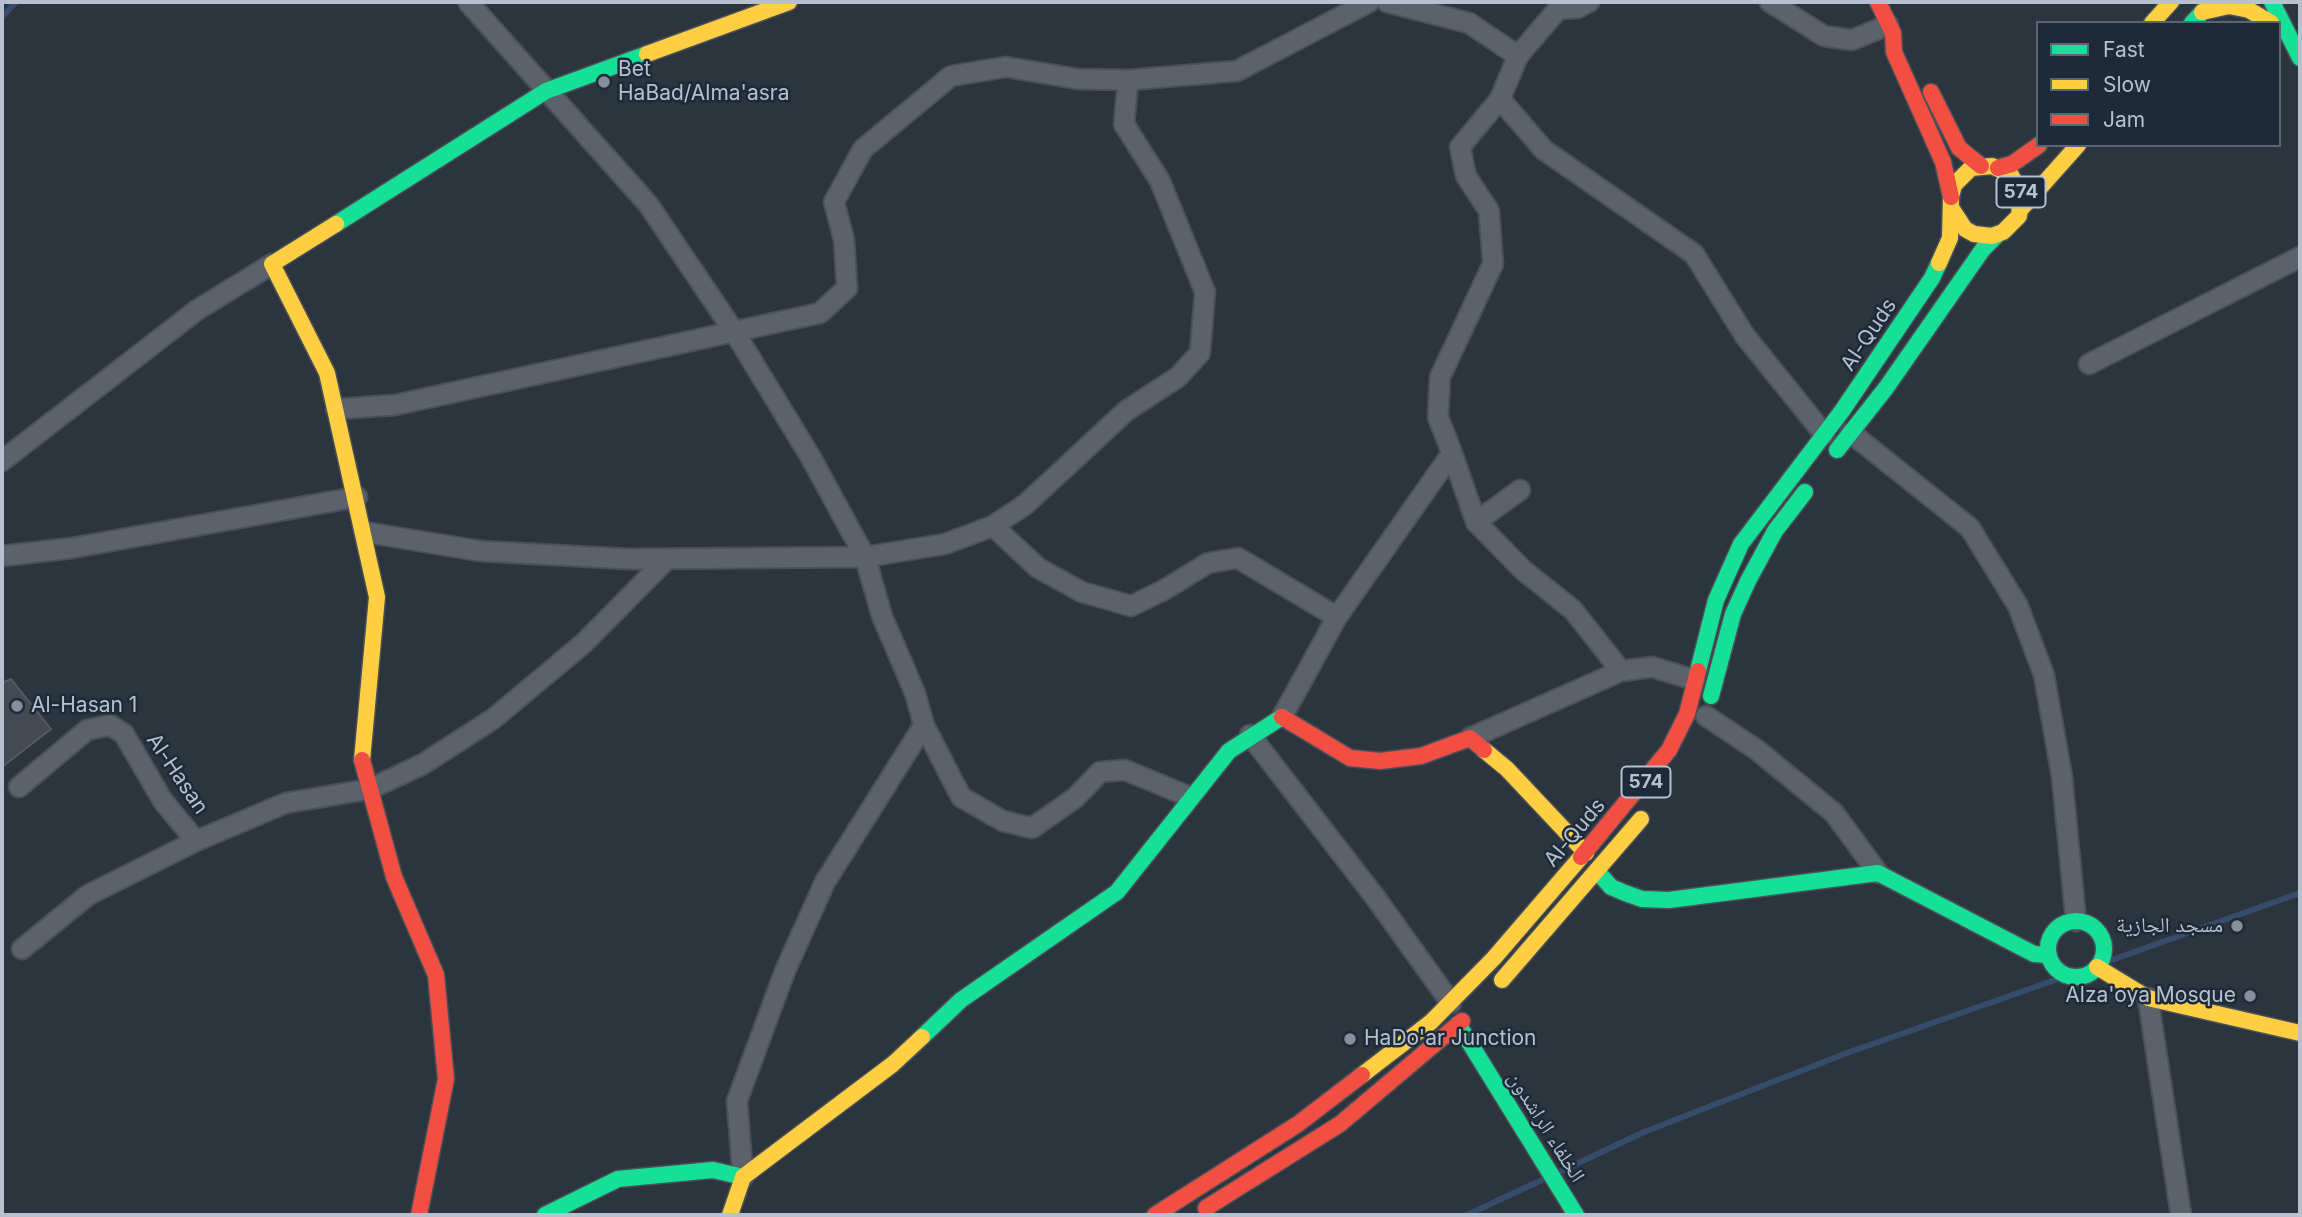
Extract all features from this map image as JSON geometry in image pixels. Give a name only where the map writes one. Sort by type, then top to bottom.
[{"type":"main road","points":[[1878,2],[1891,29],[1894,52],[1942,162],[1951,203]]},
{"type":"main road","points":[[2154,21],[2171,2]]},
{"type":"main road","points":[[2272,2],[2292,44]]},
{"type":"main road","points":[[419,1215],[446,1079],[436,975],[394,877],[362,764],[377,597],[365,531],[327,373],[272,264],[546,91],[782,3]]},
{"type":"main road","points":[[2202,12],[2229,6],[2249,10],[2268,21]]},
{"type":"main road","points":[[1891,29],[1907,45],[1959,148],[1981,166]]},
{"type":"main road","name":"574","points":[[2036,147],[2012,164],[1998,168],[1981,166],[1961,176],[1951,203],[1957,221],[1973,234],[1998,234],[2012,225],[2021,209],[2076,147]]},
{"type":"main road","name":"574","points":[[1998,168],[2018,184],[2021,209]]},
{"type":"main road","name":"Al-Quds","points":[[1155,1215],[1255,1153],[1337,1096],[1449,1005],[1586,853],[1669,750],[1687,715],[1716,600],[1736,553],[1757,520],[1824,434],[1932,278],[1950,238],[1951,203]]},
{"type":"main road","name":"Al-Quds","points":[[1828,462],[1983,249],[1998,234]]},
{"type":"main road","points":[[1703,725],[1733,614],[1748,580],[1775,531],[1813,482]]},
{"type":"main road","points":[[730,1215],[743,1177],[894,1064],[961,1000],[1117,892],[1229,751],[1250,735],[1282,717],[1350,758],[1403,761],[1470,738],[1507,768],[1586,853],[1596,858],[1598,872],[1611,887],[1642,899],[1669,900],[1733,894],[1878,873],[2035,954],[2049,955]]},
{"type":"main road","name":"Al-Quds","points":[[1493,989],[1598,872],[1650,809]]},
{"type":"main road","points":[[2076,921],[2085,922],[2099,934],[2103,951],[2097,967],[2081,976],[2071,976],[2055,968],[2049,955],[2052,933],[2059,926],[2076,921]]},
{"type":"main road","points":[[2097,967],[2148,998],[2300,1033]]},
{"type":"main road","name":"الخلفاء الراشدون","points":[[1449,1005],[1446,1018],[1458,1024],[1576,1215]]},
{"type":"main road","points":[[1194,1215],[1340,1124],[1418,1061],[1475,1007]]},
{"type":"main road","points":[[545,1215],[618,1179],[713,1170],[743,1177]]},
{"type":"street","points":[[336,408],[395,405],[820,313],[847,288],[845,240],[834,202],[863,149],[951,76],[1006,67],[1078,79],[1128,80],[1237,71],[1369,2]]},
{"type":"street","points":[[1387,2],[1469,23],[1518,55]]},
{"type":"street","points":[[1589,2],[1577,8],[1558,5],[1518,55],[1500,99],[1460,147],[1466,176],[1489,211],[1493,264],[1440,377],[1438,417],[1476,522],[1522,570],[1573,610],[1621,671]]},
{"type":"street","points":[[1770,2],[1824,36],[1852,40],[1891,29]]},
{"type":"street","points":[[475,4],[546,91],[648,204],[735,333],[810,456],[865,557],[882,616],[915,693],[923,725],[961,797],[1003,821],[1032,828],[1075,798],[1100,772],[1125,770],[1191,797]]},
{"type":"street","points":[[365,531],[481,551],[667,559],[865,557],[945,544],[993,526],[1026,505],[1126,411],[1178,377],[1200,353],[1205,292],[1160,181],[1124,124],[1128,80]]},
{"type":"street","points":[[1500,99],[1544,149],[1694,254],[1745,336],[1824,434]]},
{"type":"street","points":[[2089,364],[2300,257]]},
{"type":"street","points":[[2,461],[197,310],[272,264]]},
{"type":"street","points":[[1851,433],[1970,528],[2018,606],[2044,675],[2062,777],[2076,921]]},
{"type":"street","points":[[1282,717],[1338,617],[1452,453]]},
{"type":"street","points":[[1476,522],[1520,489]]},
{"type":"street","points":[[2,556],[72,548],[357,497]]},
{"type":"street","points":[[993,526],[1038,568],[1082,592],[1131,606],[1164,590],[1208,563],[1238,558],[1338,617]]},
{"type":"street","points":[[22,949],[88,895],[196,841],[286,803],[370,789],[423,764],[493,719],[584,643],[667,559]]},
{"type":"street","points":[[1470,738],[1621,671],[1651,667],[1695,680]]},
{"type":"street","name":"Al-Hasan","points":[[19,787],[87,730],[110,725],[124,734],[163,801],[196,841]]},
{"type":"street","points":[[743,1177],[737,1101],[785,971],[825,882],[923,725]]},
{"type":"street","points":[[1703,725],[1757,750],[1834,813],[1878,873]]},
{"type":"street","points":[[1250,735],[1374,897],[1449,1005]]},
{"type":"street","points":[[2148,998],[2181,1215]]},
{"type":"building","name":"Al-Hasan 1","points":[[11,679],[51,729],[2,767],[2,683]]},
{"type":"waterway","points":[[2,17],[16,2]]},
{"type":"waterway","points":[[2106,962],[2300,893]]},
{"type":"waterway","points":[[1557,1173],[1644,1132],[1847,1053],[2092,967]]},
{"type":"waterway","points":[[1467,1215],[1544,1179]]},
{"type":"traffic: fast","points":[[2194,21],[2212,2]]},
{"type":"traffic: fast","points":[[2272,2],[2300,58]]},
{"type":"traffic: fast","points":[[336,224],[546,91],[647,54]]},
{"type":"traffic: fast","points":[[1837,450],[1886,388],[1983,249],[1998,234]]},
{"type":"traffic: fast","points":[[1698,671],[1716,600],[1741,544],[1842,411],[1932,278],[1939,263]]},
{"type":"traffic: fast","points":[[1711,696],[1733,614],[1748,581],[1775,531],[1805,492]]},
{"type":"traffic: fast","points":[[922,1037],[961,1000],[1117,892],[1229,751],[1282,717]]},
{"type":"traffic: fast","points":[[1598,872],[1611,887],[1625,893],[1642,899],[1669,900],[1878,873],[2034,954],[2049,955]]},
{"type":"traffic: fast","points":[[2076,921],[2087,923],[2096,929],[2102,938],[2104,949],[2102,960],[2096,969],[2087,975],[2076,977],[2065,975],[2056,969],[2050,960],[2048,949],[2050,938],[2056,929],[2065,923],[2076,921]]},
{"type":"traffic: fast","points":[[1458,1024],[1576,1215]]},
{"type":"traffic: fast","points":[[545,1215],[618,1179],[713,1170],[743,1177]]},
{"type":"traffic: slow","points":[[647,54],[789,2]]},
{"type":"traffic: slow","points":[[2154,21],[2171,2]]},
{"type":"traffic: slow","points":[[2202,12],[2229,6],[2249,10],[2268,21]]},
{"type":"traffic: slow","points":[[2021,209],[2076,147]]},
{"type":"traffic: slow","points":[[1939,263],[1950,238],[1951,197],[1954,185],[1971,168],[1992,166],[2011,175],[2021,194],[2019,216],[2003,232],[1992,236],[1974,234],[1965,229],[1952,209]]},
{"type":"traffic: slow","points":[[336,224],[272,264],[327,373],[377,597],[362,760]]},
{"type":"traffic: slow","points":[[1484,750],[1507,769],[1586,853]]},
{"type":"traffic: slow","points":[[1502,980],[1641,819]]},
{"type":"traffic: slow","points":[[1362,1075],[1431,1022],[1494,958],[1581,857]]},
{"type":"traffic: slow","points":[[2097,967],[2148,998],[2300,1033]]},
{"type":"traffic: slow","points":[[730,1215],[743,1177],[893,1064],[922,1037]]},
{"type":"traffic: jam","points":[[1878,2],[1893,33],[1894,52],[1943,162],[1951,197]]},
{"type":"traffic: jam","points":[[1931,92],[1959,148],[1981,166]]},
{"type":"traffic: jam","points":[[1998,168],[2012,164],[2036,147]]},
{"type":"traffic: jam","points":[[1581,857],[1669,750],[1687,714],[1698,671]]},
{"type":"traffic: jam","points":[[1282,717],[1350,758],[1380,761],[1421,756],[1470,738],[1484,750]]},
{"type":"traffic: jam","points":[[362,760],[394,877],[436,975],[446,1079],[419,1215]]},
{"type":"traffic: jam","points":[[1206,1208],[1340,1124],[1462,1021]]},
{"type":"traffic: jam","points":[[1155,1215],[1298,1124],[1362,1075]]},
{"type":"place","name":"Bet HaBad/Alma'asra","points":[[604,82]]},
{"type":"place","name":"Al-Hasan 1","points":[[17,706]]},
{"type":"place","name":"مسجد الجازية","points":[[2237,926]]},
{"type":"place","name":"Alza'oya Mosque","points":[[2250,996]]},
{"type":"place","name":"HaDo'ar Junction","points":[[1350,1039]]}]
